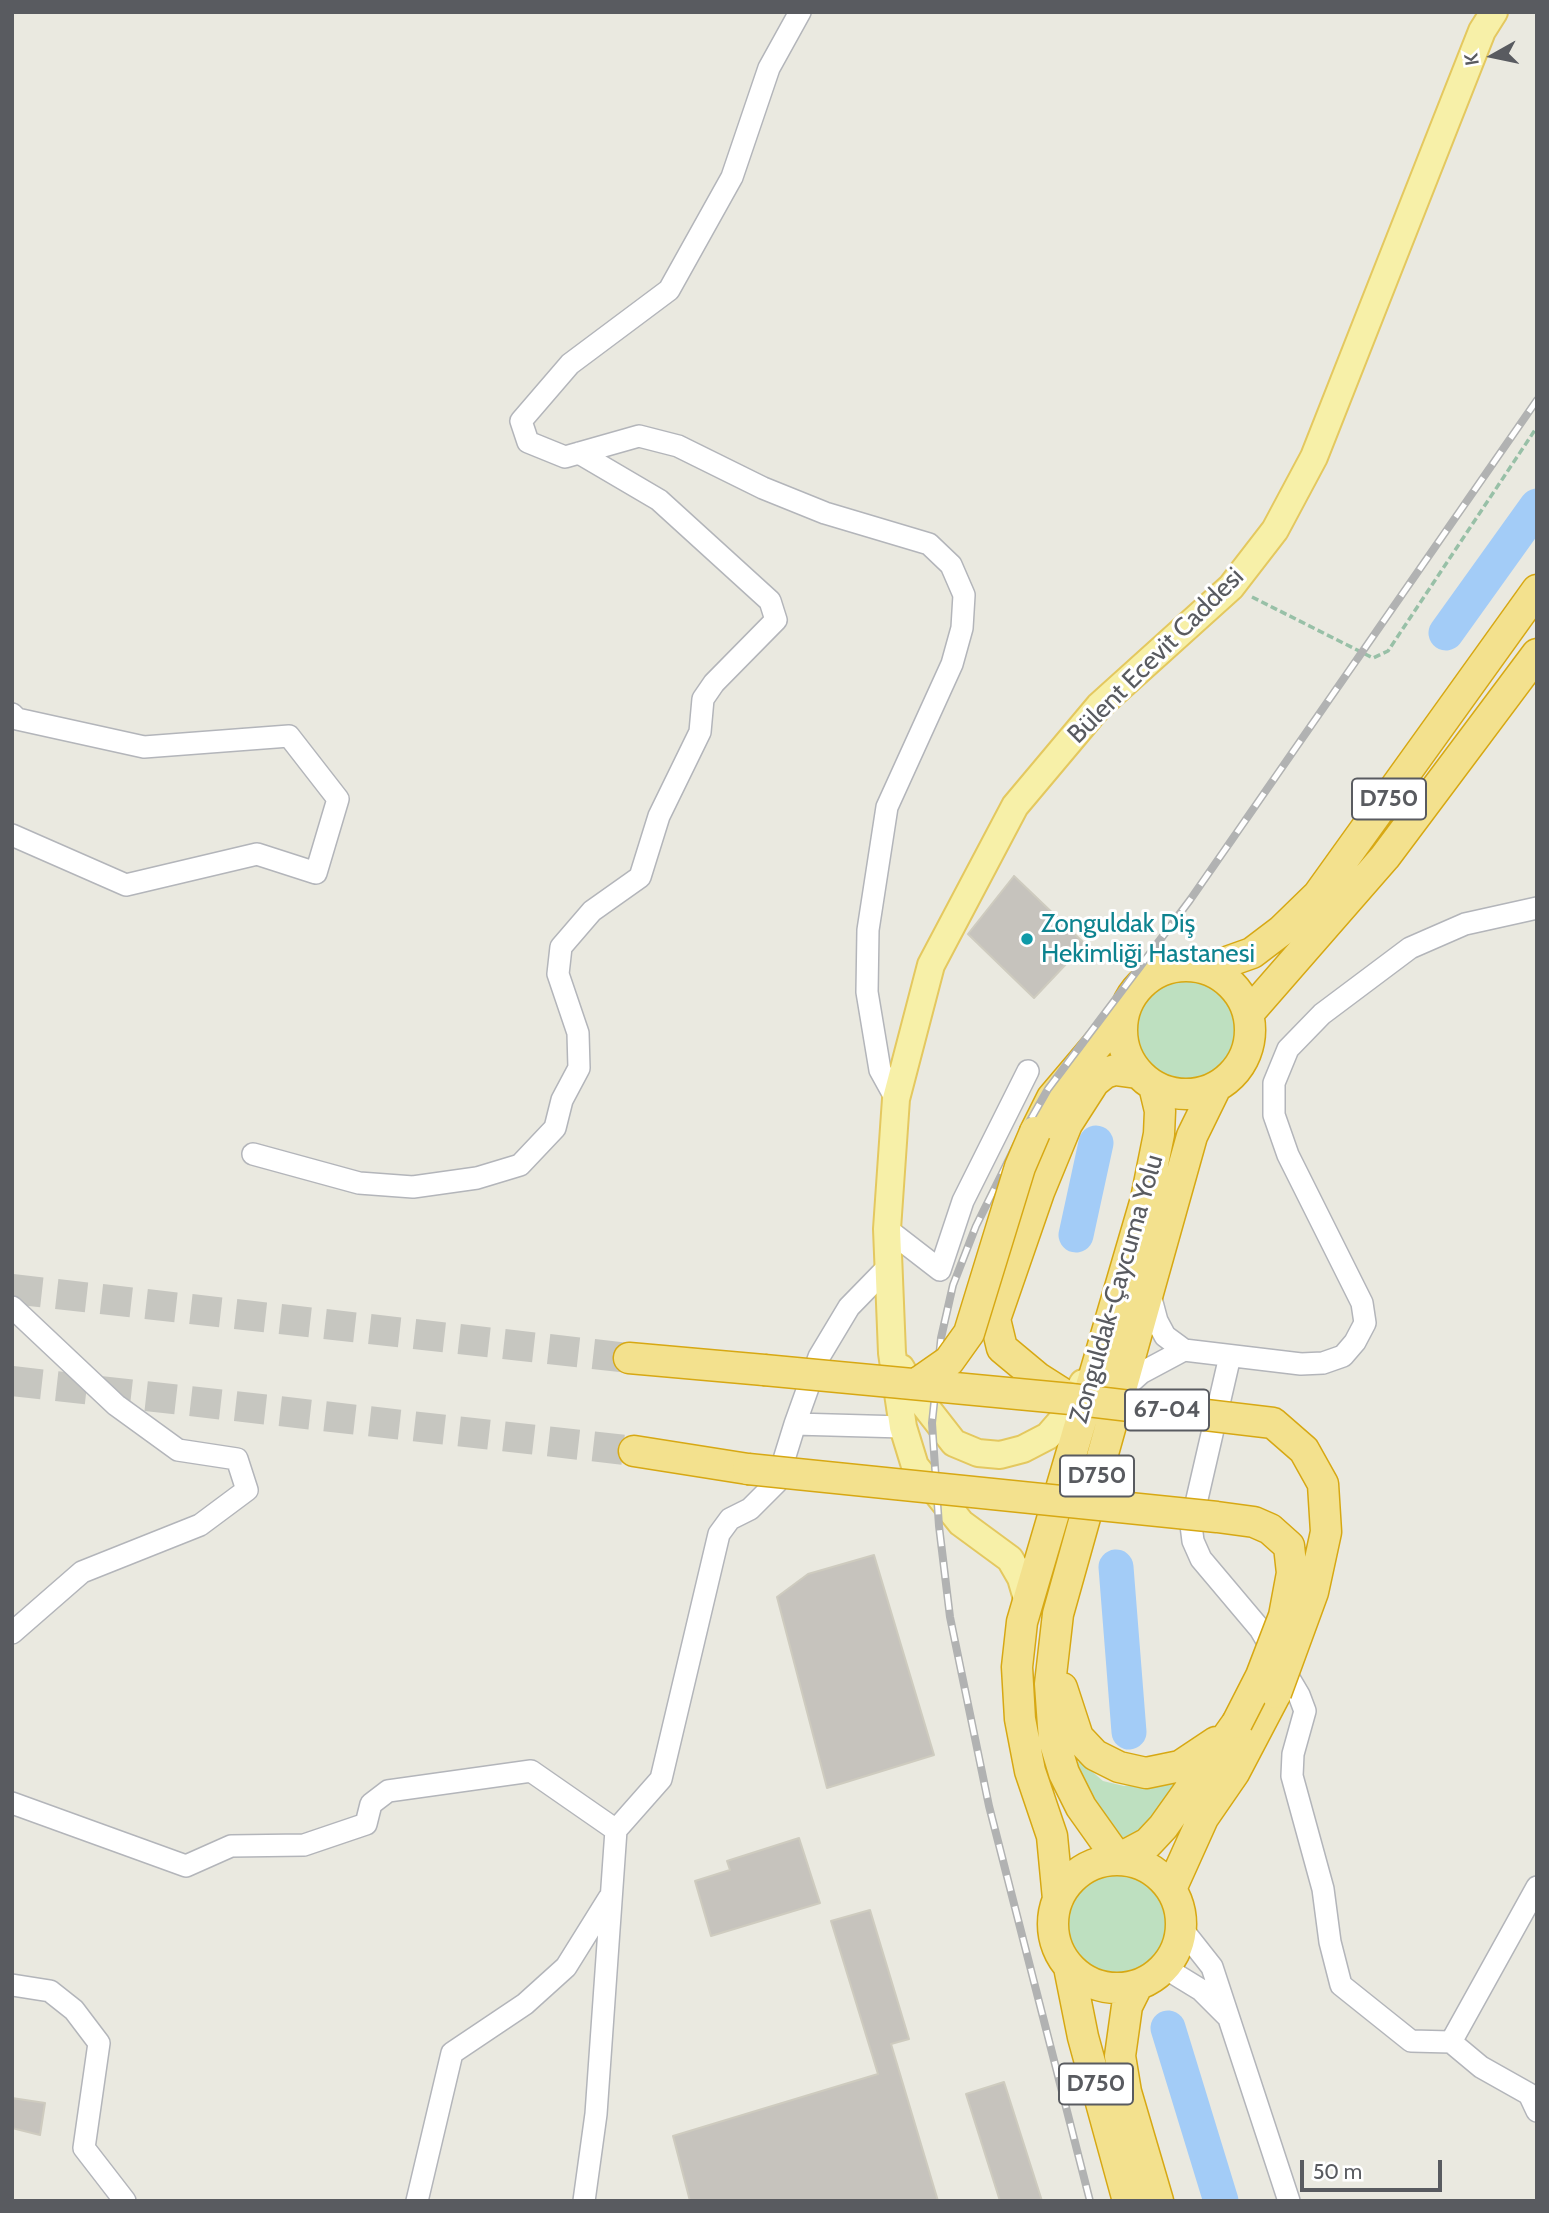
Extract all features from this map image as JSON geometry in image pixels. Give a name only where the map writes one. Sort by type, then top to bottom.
[{"type":"highway","name":"D750","points":[[1146,1080],[1126,1055],[1121,1034],[1124,1013],[1132,993],[1147,978],[1166,968],[1186,965],[1207,969],[1252,953],[1282,931],[1318,895],[1537,590]]},
{"type":"highway","name":"D750","points":[[1216,1087],[1233,1074],[1245,1056],[1250,1035],[1248,1014],[1385,857],[1537,654]]},
{"type":"highway","points":[[1207,969],[1225,979],[1239,995],[1248,1014]]},
{"type":"highway","points":[[916,1384],[949,1361],[970,1333],[1020,1167],[1035,1132],[1052,1098],[1124,1013]]},
{"type":"highway","points":[[1071,1399],[1038,1378],[1002,1349],[995,1319],[1039,1192],[1066,1124],[1088,1090],[1105,1073],[1115,1070],[1185,1094],[1216,1087]]},
{"type":"highway","name":"Zonguldak-Çaycuma Yolu","points":[[1058,1899],[1052,1836],[1030,1771],[1020,1719],[1017,1667],[1028,1602],[1146,1199],[1159,1134],[1160,1111],[1146,1080]]},
{"type":"highway","name":"Zonguldak-Çaycuma Yolu","points":[[1118,1859],[1081,1807],[1064,1773],[1054,1740],[1050,1684],[1052,1649],[1058,1614],[1192,1136],[1216,1087]]},
{"type":"highway","name":"67-04","points":[[629,1358],[1071,1399],[1273,1423],[1304,1450],[1323,1484],[1325,1532],[1313,1592],[1276,1693],[1234,1773],[1203,1818],[1171,1889]]},
{"type":"highway","points":[[634,1451],[748,1469],[1217,1517],[1254,1522],[1270,1529],[1289,1546],[1292,1573],[1284,1616],[1261,1676],[1237,1723],[1163,1827],[1149,1843],[1118,1859]]},
{"type":"highway","points":[[1052,1649],[1078,1737],[1095,1755],[1119,1767],[1146,1773],[1180,1766],[1204,1753],[1237,1723]]},
{"type":"highway","points":[[1058,1899],[1064,1888],[1082,1870],[1105,1860],[1118,1859],[1154,1870],[1171,1889],[1180,1908],[1182,1929],[1176,1950],[1165,1968],[1137,1986],[1112,1989],[1100,1986],[1069,1967]]},
{"type":"highway","name":"D750","points":[[1058,1899],[1054,1935],[1069,1967],[1083,2037],[1128,2201]]},
{"type":"highway","name":"D750","points":[[1137,1986],[1127,2006],[1120,2056],[1126,2092],[1158,2201]]},
{"type":"main road","name":"Bülent Ecevit Caddesi","points":[[1028,1602],[1021,1578],[1010,1559],[961,1523],[915,1466],[903,1427],[892,1353],[887,1229],[896,1099],[931,965],[1015,806],[1099,706],[1231,587],[1275,530],[1314,457],[1482,31],[1494,12]]},
{"type":"main road","points":[[892,1353],[915,1393],[954,1443],[978,1453],[1000,1455],[1023,1449],[1048,1436],[1061,1421],[1100,1354]]},
{"type":"street","points":[[800,12],[769,68],[732,177],[669,290],[570,364],[521,421],[528,442],[565,457],[639,436],[678,446],[763,488],[825,513],[929,544],[951,565],[964,595],[962,628],[952,664],[887,807],[868,930],[867,992],[880,1070],[896,1099]]},
{"type":"street","points":[[253,1154],[359,1183],[413,1187],[477,1178],[520,1165],[555,1128],[562,1100],[579,1068],[578,1033],[558,974],[561,947],[592,911],[640,877],[659,816],[700,732],[704,699],[714,683],[776,620],[770,601],[659,500],[579,453]]},
{"type":"street","points":[[12,714],[17,719],[144,747],[289,736],[338,799],[316,873],[257,854],[126,885],[12,835]]},
{"type":"street","points":[[1149,1290],[1157,1321],[1165,1336],[1184,1350],[1323,1363],[1343,1356],[1355,1342],[1365,1323],[1362,1303],[1289,1155],[1274,1115],[1274,1083],[1288,1049],[1322,1014],[1410,948],[1465,924],[1537,908]]},
{"type":"street","points":[[887,1229],[940,1270],[962,1201],[1028,1072]]},
{"type":"street","points":[[584,2201],[596,2114],[616,1830],[661,1779],[719,1534],[730,1519],[750,1509],[777,1482],[818,1357],[849,1307],[888,1267]]},
{"type":"street","points":[[12,1307],[116,1405],[178,1450],[237,1459],[247,1490],[200,1525],[82,1572],[12,1633]]},
{"type":"street","points":[[1120,1392],[1141,1373],[1184,1350]]},
{"type":"street","points":[[1230,1356],[1191,1525],[1201,1559],[1261,1629],[1300,1695],[1305,1711],[1293,1754],[1293,1776],[1323,1889],[1330,1942],[1341,1985],[1411,2041],[1451,2042],[1481,2067],[1529,2094],[1537,2111]]},
{"type":"street","points":[[795,1424],[903,1427]]},
{"type":"street","points":[[12,1803],[186,1866],[231,1846],[304,1845],[366,1824],[371,1804],[388,1791],[531,1771],[616,1830]]},
{"type":"street","points":[[1451,2042],[1537,1887]]},
{"type":"street","points":[[417,2201],[452,2053],[525,2004],[566,1967],[610,1896]]},
{"type":"street","points":[[1182,1929],[1212,1967],[1289,2201]]},
{"type":"street","points":[[1165,1968],[1201,1990],[1232,2022]]},
{"type":"street","points":[[12,1985],[50,1991],[74,2010],[99,2043],[84,2148],[125,2201]]},
{"type":"path","points":[[1231,587],[1373,658],[1388,650],[1537,427]]},
{"type":"green space","points":[[1186,971],[1209,975],[1228,988],[1241,1007],[1245,1030],[1241,1053],[1228,1072],[1209,1085],[1186,1089],[1163,1085],[1144,1072],[1131,1053],[1127,1030],[1131,1007],[1144,988],[1163,975]]},
{"type":"green space","points":[[1080,1761],[1103,1781],[1124,1786],[1180,1781],[1144,1829],[1118,1840],[1101,1818],[1074,1764]]},
{"type":"green space","points":[[1117,1865],[1140,1869],[1159,1882],[1172,1901],[1176,1924],[1172,1947],[1159,1966],[1140,1979],[1117,1983],[1094,1979],[1075,1966],[1062,1947],[1058,1924],[1062,1901],[1075,1882],[1094,1869]]},
{"type":"building","name":"Zonguldak Diş Hekimliği Hastanesi","points":[[1014,876],[1085,944],[1034,998],[968,934]]},
{"type":"building","points":[[874,1555],[934,1755],[827,1788],[777,1597],[808,1574]]},
{"type":"building","points":[[799,1838],[820,1903],[711,1936],[695,1881],[730,1870],[727,1861]]},
{"type":"building","points":[[870,1910],[909,2039],[891,2044],[938,2201],[690,2201],[673,2136],[878,2074],[831,1921]]},
{"type":"building","points":[[1004,2082],[1042,2201],[1000,2201],[966,2094]]},
{"type":"building","points":[[12,2098],[45,2103],[40,2135],[12,2128]]},
{"type":"waterway","points":[[1446,633],[1537,506]]},
{"type":"waterway","points":[[1076,1235],[1096,1143]]},
{"type":"waterway","points":[[1116,1567],[1129,1732]]},
{"type":"waterway","points":[[1168,2028],[1221,2201]]},
{"type":"tunnel","points":[[12,1289],[629,1358]]},
{"type":"tunnel","points":[[12,1381],[634,1451]]},
{"type":"railway","points":[[1090,2201],[989,1806],[950,1617],[939,1526],[932,1423],[941,1338],[953,1285],[976,1226],[1016,1145],[1048,1089],[1190,900],[1537,400]]},
{"type":"place","name":"Zonguldak Diş Hekimliği Hastanesi","points":[[1027,939]]}]
